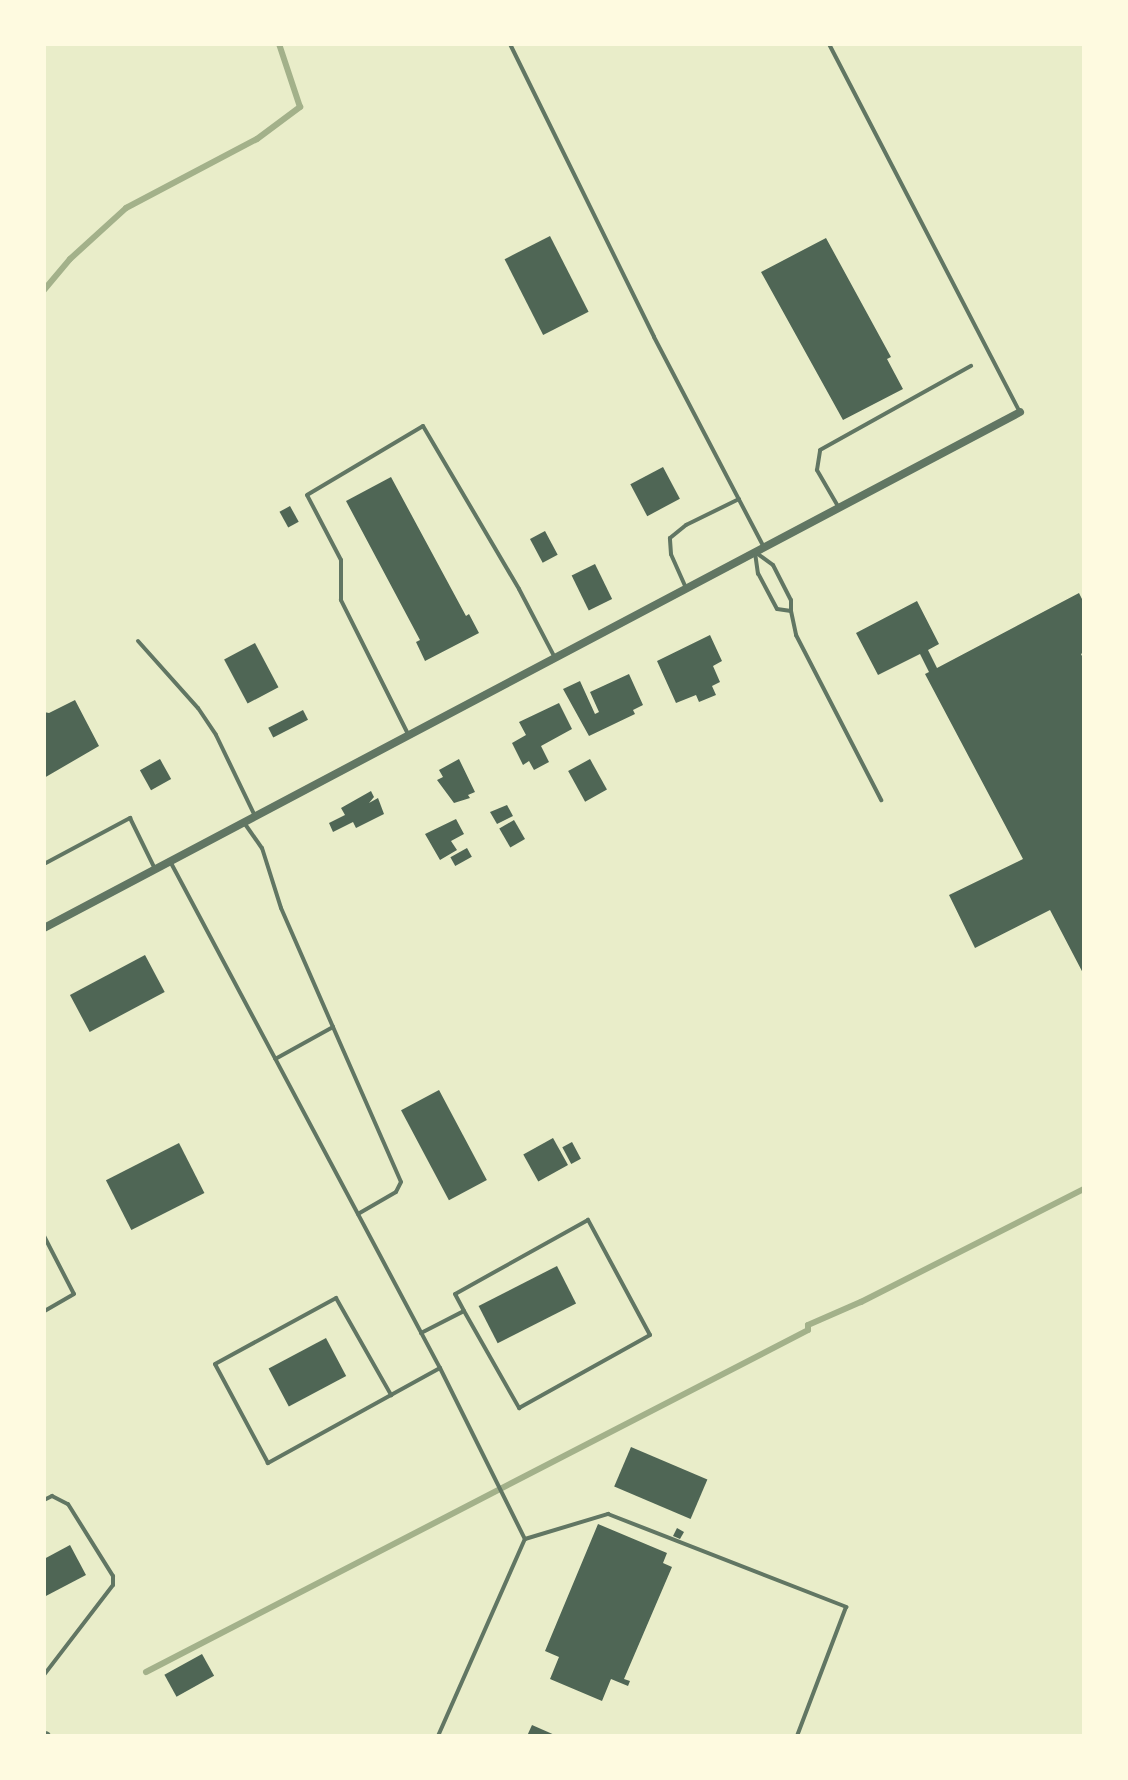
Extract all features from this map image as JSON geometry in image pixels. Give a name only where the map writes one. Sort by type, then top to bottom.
[{"type":"street","points":[[44,928],[1020,412]]},
{"type":"lane","points":[[510,44],[654,337],[764,547]]},
{"type":"lane","points":[[829,44],[1020,412]]},
{"type":"lane","points":[[839,508],[817,470],[820,450],[971,366]]},
{"type":"lane","points":[[409,735],[341,600],[341,560],[307,495],[423,426],[519,589],[555,658]]},
{"type":"lane","points":[[686,588],[671,554],[670,538],[686,525],[740,499]]},
{"type":"lane","points":[[755,552],[758,574],[777,609],[791,611]]},
{"type":"lane","points":[[755,552],[773,565],[791,600],[796,635],[881,800]]},
{"type":"lane","points":[[138,641],[198,708],[216,735],[255,816]]},
{"type":"lane","points":[[44,864],[130,818],[155,869]]},
{"type":"lane","points":[[243,823],[262,848],[281,908],[401,1182],[396,1192],[358,1214]]},
{"type":"lane","points":[[169,861],[440,1368],[525,1539]]},
{"type":"lane","points":[[275,1059],[333,1027]]},
{"type":"lane","points":[[588,1220],[650,1335],[519,1408],[464,1311],[455,1294],[588,1220]]},
{"type":"lane","points":[[44,1236],[74,1294],[44,1311]]},
{"type":"lane","points":[[391,1395],[336,1298],[215,1364],[268,1463],[440,1368]]},
{"type":"lane","points":[[421,1333],[464,1311]]},
{"type":"lane","points":[[44,1500],[52,1496],[68,1504],[113,1576],[113,1585],[44,1675]]},
{"type":"lane","points":[[438,1736],[525,1539],[608,1514],[846,1607],[797,1736]]},
{"type":"building","points":[[550,236],[589,312],[543,335],[505,259]]},
{"type":"building","points":[[826,238],[891,357],[887,359],[903,389],[843,420],[761,272]]},
{"type":"building","points":[[663,467],[680,499],[647,516],[630,484]]},
{"type":"building","points":[[391,477],[466,616],[469,614],[479,633],[425,661],[416,642],[420,640],[346,501]]},
{"type":"building","points":[[290,506],[299,522],[288,528],[280,512]]},
{"type":"building","points":[[545,531],[558,555],[543,563],[530,539]]},
{"type":"building","points":[[595,564],[612,599],[589,610],[572,575]]},
{"type":"building","points":[[1079,593],[1084,603],[1084,652],[1081,654],[1084,660],[1084,975],[1050,910],[975,948],[949,895],[1023,859],[925,674],[929,672],[920,654],[878,675],[856,633],[917,601],[939,644],[928,650],[937,668]]},
{"type":"building","points":[[710,635],[722,661],[713,666],[720,682],[712,686],[716,695],[699,702],[696,695],[676,703],[657,661]]},
{"type":"building","points":[[255,643],[278,687],[248,704],[224,659]]},
{"type":"building","points":[[629,674],[643,705],[633,710],[635,714],[589,736],[563,689],[580,681],[595,714],[599,712],[590,692]]},
{"type":"building","points":[[75,700],[99,746],[44,778],[44,712],[49,713]]},
{"type":"building","points":[[559,703],[572,729],[541,746],[549,762],[534,770],[529,761],[523,765],[512,743],[526,735],[519,722]]},
{"type":"building","points":[[303,710],[308,720],[273,738],[268,728]]},
{"type":"building","points":[[160,759],[171,779],[151,790],[140,770]]},
{"type":"building","points":[[459,759],[475,792],[468,795],[470,798],[454,803],[437,780],[443,777],[439,770]]},
{"type":"building","points":[[590,759],[607,790],[585,802],[568,771]]},
{"type":"building","points":[[371,791],[374,797],[369,803],[378,798],[384,814],[356,828],[353,822],[333,832],[329,823],[345,815],[341,808]]},
{"type":"building","points":[[507,805],[513,816],[497,824],[490,812]]},
{"type":"building","points":[[456,819],[464,834],[451,841],[457,850],[440,860],[425,834]]},
{"type":"building","points":[[514,820],[525,839],[510,848],[499,828]]},
{"type":"building","points":[[467,848],[472,857],[455,866],[450,857]]},
{"type":"building","points":[[145,955],[165,992],[90,1032],[70,995]]},
{"type":"building","points":[[439,1090],[487,1180],[449,1200],[401,1110]]},
{"type":"building","points":[[553,1138],[568,1165],[538,1182],[523,1154]]},
{"type":"building","points":[[572,1142],[581,1159],[571,1164],[562,1147]]},
{"type":"building","points":[[179,1143],[204,1193],[131,1230],[106,1180]]},
{"type":"building","points":[[557,1266],[576,1303],[498,1343],[479,1306]]},
{"type":"building","points":[[326,1338],[346,1376],[289,1406],[269,1369]]},
{"type":"building","points":[[631,1447],[707,1479],[691,1519],[614,1487]]},
{"type":"building","points":[[598,1524],[667,1553],[663,1563],[672,1567],[624,1679],[630,1681],[628,1686],[611,1679],[602,1701],[550,1679],[559,1657],[545,1651]]},
{"type":"building","points":[[677,1528],[684,1532],[680,1539],[673,1536]]},
{"type":"building","points":[[70,1545],[86,1575],[44,1597],[44,1559]]},
{"type":"building","points":[[202,1654],[214,1676],[177,1697],[164,1675]]},
{"type":"building","points":[[532,1725],[557,1736],[527,1736]]},
{"type":"waterway","points":[[44,290],[70,259],[126,208],[257,139],[300,107],[279,44]]},
{"type":"waterway","points":[[146,1672],[808,1330],[808,1325],[861,1302],[1084,1189]]}]
